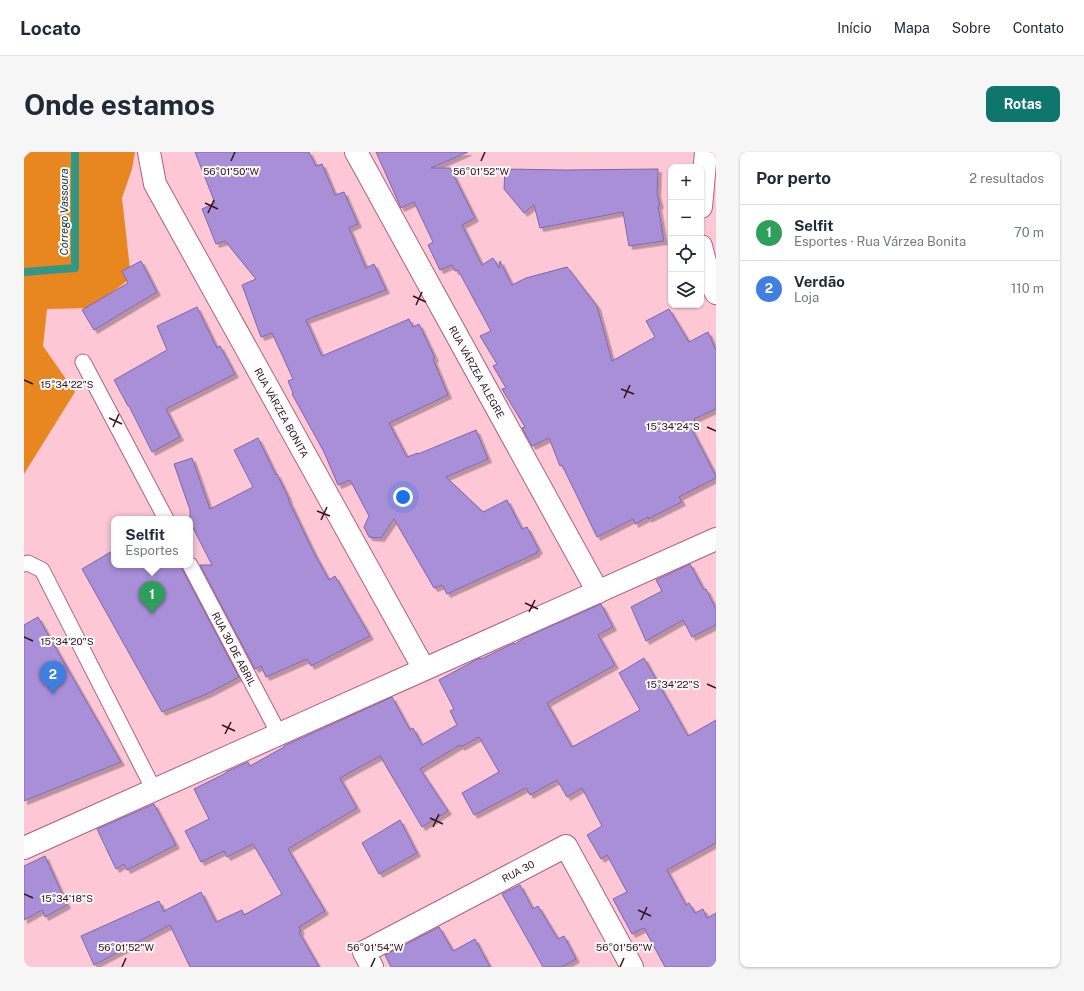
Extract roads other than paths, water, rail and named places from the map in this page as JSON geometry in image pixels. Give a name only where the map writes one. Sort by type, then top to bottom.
[{"type":"street","name":"RUA VÁRZEA BONITA","points":[[149,152],[155,184],[424,669]]},
{"type":"street","name":"RUA VÁRZEA ALEGRE","points":[[356,152],[598,592]]},
{"type":"street","points":[[702,200],[706,152]]},
{"type":"street","points":[[704,258],[710,281],[716,293]]},
{"type":"street","points":[[24,848],[716,539]]},
{"type":"street","name":"RUA 30","points":[[372,967],[364,952],[566,846],[632,967]]},
{"type":"lane","points":[[83,362],[164,516]]},
{"type":"lane","points":[[24,564],[28,563],[42,570],[154,790]]},
{"type":"lane","name":"RUA 30 DE ABRIL","points":[[192,568],[279,734]]},
{"type":"waterway","name":"Córrego Vassoura","points":[[24,272],[75,268],[75,152]]},
{"type":"place","name":"Selfit","points":[[152,614]]},
{"type":"place","name":"Verdão","points":[[53,694]]}]
